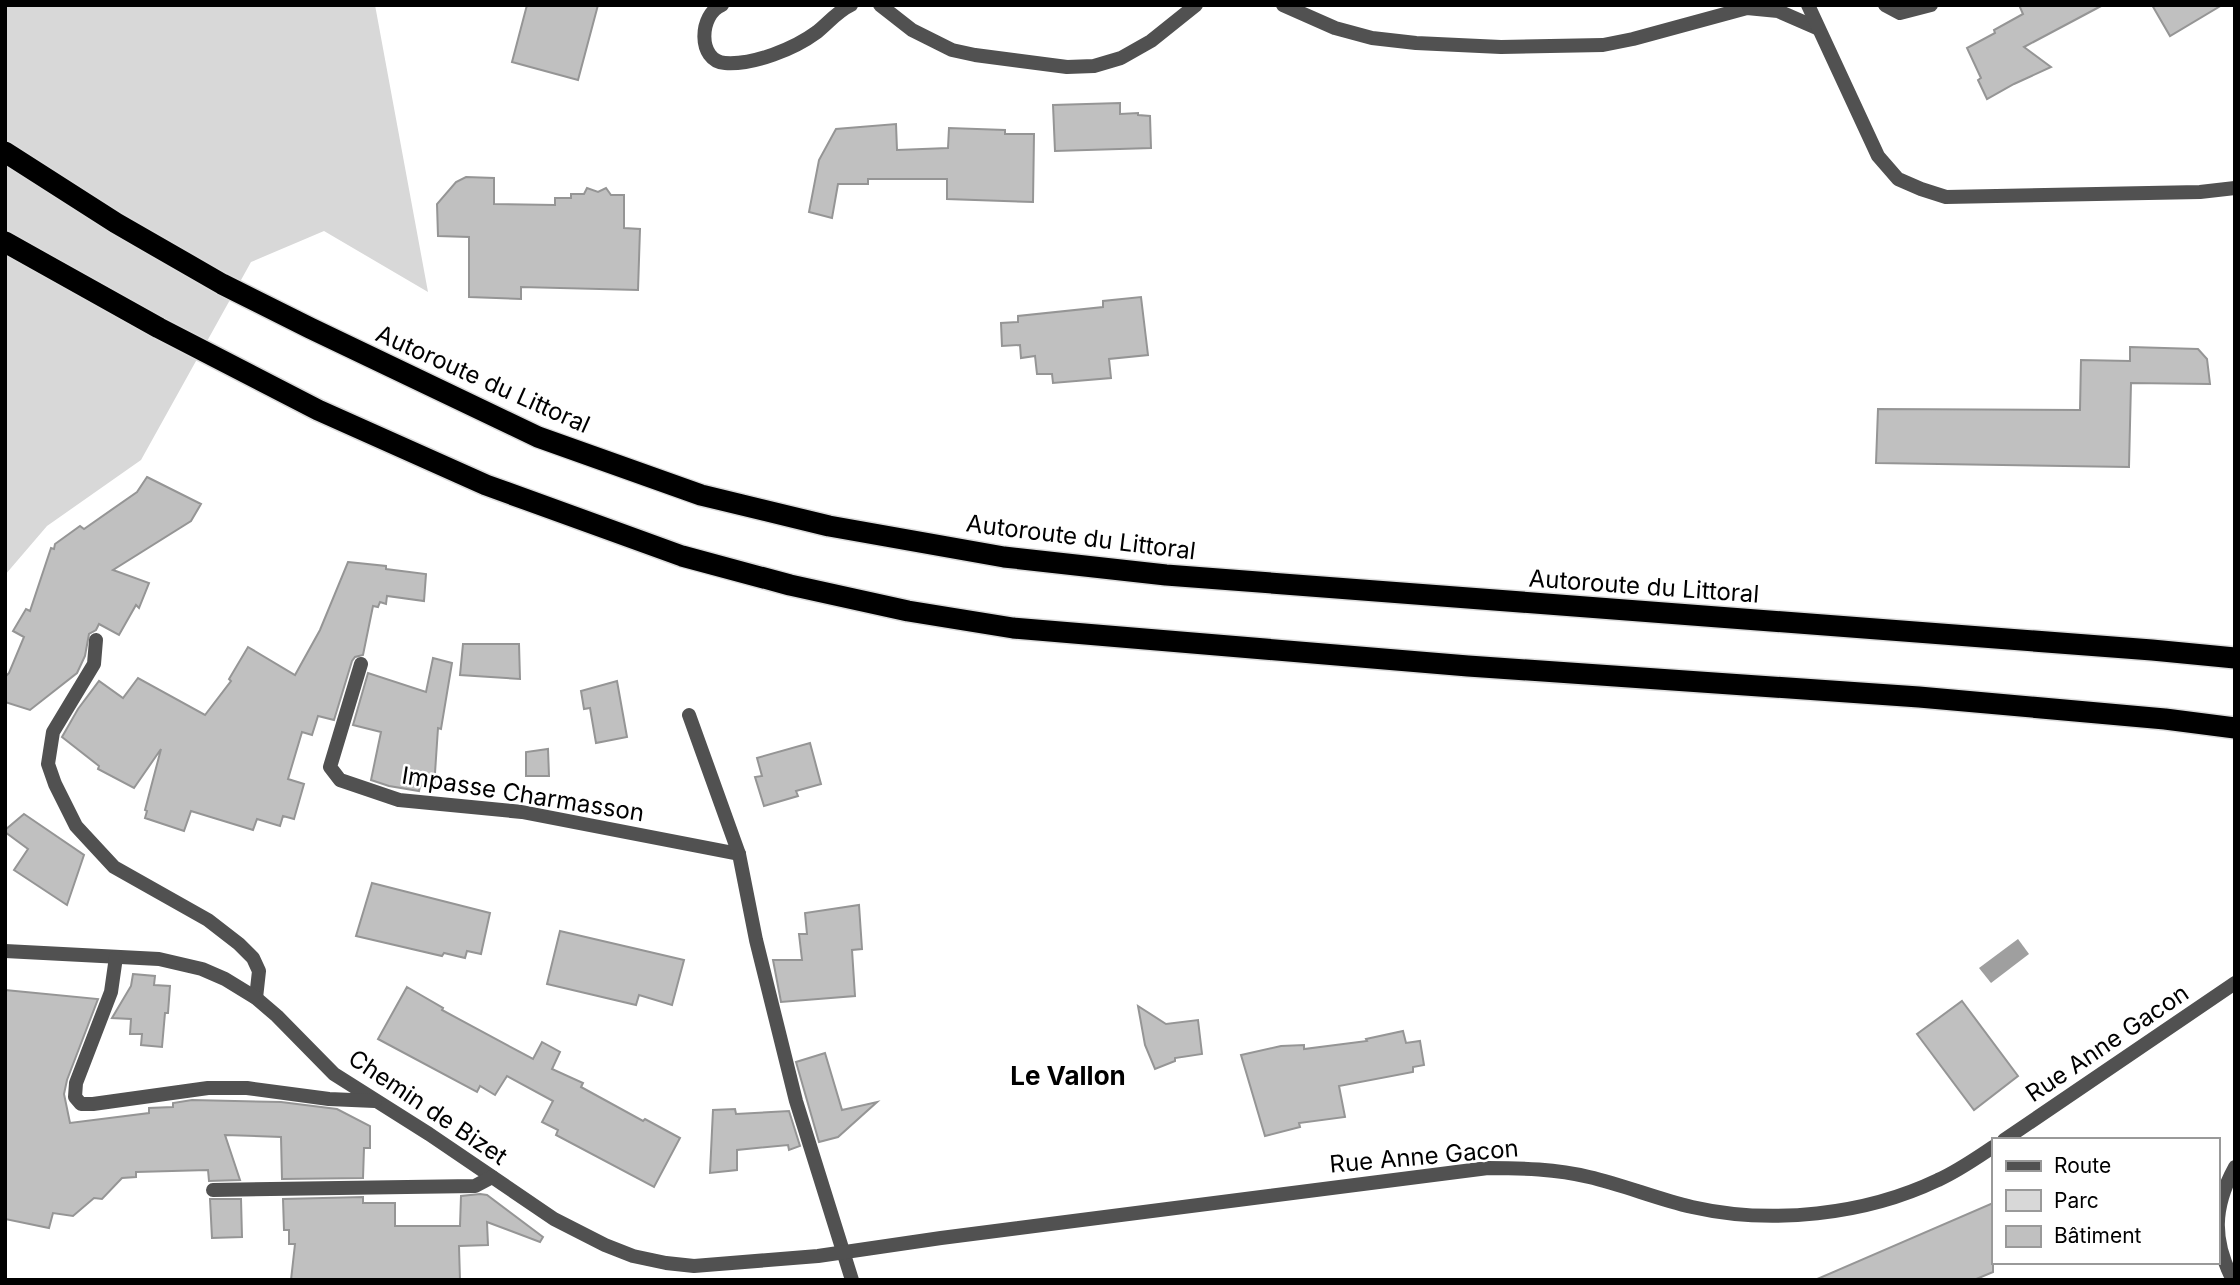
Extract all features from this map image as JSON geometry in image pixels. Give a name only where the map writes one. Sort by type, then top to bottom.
[{"type":"highway","name":"Autoroute du Littoral","points":[[5,152],[116,223],[222,284],[538,437],[701,495],[829,526],[1004,557],[1166,576],[2235,658]]},
{"type":"highway","points":[[5,242],[159,328],[318,410],[486,485],[682,556],[790,585],[908,611],[1013,628],[1468,666],[1919,697],[2165,719],[2235,728]]},
{"type":"street","points":[[722,5],[707,17],[705,42],[708,54],[715,61],[725,63],[778,53],[808,38],[842,9],[851,5]]},
{"type":"street","points":[[880,5],[912,30],[952,50],[1067,67],[1094,66],[1121,58],[1151,41],[1196,5]]},
{"type":"street","points":[[1283,5],[1335,28],[1372,38],[1501,47],[1602,45],[1747,8],[1778,11],[1817,28]]},
{"type":"street","points":[[1713,17],[1729,5]]},
{"type":"street","points":[[1808,5],[1878,156],[1898,178],[1921,189],[1946,197],[2200,192],[2235,188]]},
{"type":"street","points":[[1885,5],[1900,13],[1931,5]]},
{"type":"street","points":[[96,639],[93,664],[54,733],[48,764],[55,784],[76,826],[114,867],[208,920],[239,943],[253,958],[258,971],[256,998]]},
{"type":"street","name":"Impasse Charmasson","points":[[361,664],[330,767],[340,780],[399,800],[522,812],[739,853]]},
{"type":"street","points":[[689,715],[739,853],[756,940],[796,1101],[852,1280]]},
{"type":"street","name":"Chemin de Bizet","points":[[5,951],[159,959],[183,963],[225,979],[256,998],[277,1016],[334,1074],[554,1219],[579,1234],[633,1256],[694,1266],[844,1253]]},
{"type":"street","points":[[116,957],[111,992],[76,1083],[75,1097],[81,1104],[208,1087],[247,1088],[329,1099],[377,1101]]},
{"type":"street","name":"Rue Anne Gacon","points":[[2007,1138],[2235,983]]},
{"type":"street","name":"Rue Anne Gacon","points":[[844,1253],[955,1236],[1488,1168],[1557,1171],[1589,1177],[1692,1206],[1748,1214],[1791,1215],[1872,1203],[1910,1192],[1965,1166],[1992,1148]]},
{"type":"street","points":[[2219,1214],[2227,1182],[2235,1167]]},
{"type":"street","points":[[213,1190],[475,1186],[492,1177]]},
{"type":"street","points":[[2219,1247],[2233,1280]]},
{"type":"green space","points":[[5,5],[375,5],[428,292],[324,231],[251,262],[141,460],[47,526],[5,575]]},
{"type":"shaded area","points":[[2018,939],[2029,954],[1991,983],[1979,968]]},
{"type":"building","points":[[527,5],[598,5],[578,80],[512,62]]},
{"type":"building","points":[[2019,5],[2103,5],[2024,47],[2051,67],[1987,99],[1967,48],[2023,14]]},
{"type":"building","points":[[2152,5],[2222,5],[2170,36]]},
{"type":"building","points":[[1120,103],[1120,114],[1138,113],[1150,116],[1151,148],[1055,151],[1053,105]]},
{"type":"building","points":[[896,124],[897,150],[948,148],[949,128],[1034,134],[1033,202],[947,199],[947,179],[868,179],[868,184],[838,184],[832,218],[809,212],[819,160],[836,129]]},
{"type":"building","points":[[466,177],[494,178],[494,204],[555,205],[555,198],[571,198],[571,194],[584,194],[587,188],[598,192],[606,188],[611,195],[624,195],[624,228],[640,229],[638,290],[521,287],[521,299],[469,297],[469,237],[438,236],[437,204],[456,182]]},
{"type":"building","points":[[1141,297],[1148,355],[1109,359],[1111,378],[1053,383],[1052,374],[1037,374],[1035,356],[1021,358],[1020,345],[1002,346],[1001,323],[1018,322],[1018,316],[1103,307],[1103,301]]},
{"type":"building","points":[[2130,347],[2198,349],[2207,359],[2210,384],[2131,383],[2129,467],[1876,463],[1878,409],[2080,410],[2081,360],[2130,361]]},
{"type":"building","points":[[147,477],[201,504],[191,521],[113,570],[149,583],[139,608],[136,605],[119,635],[99,624],[96,630],[89,634],[85,656],[77,673],[30,710],[5,702],[5,677],[24,637],[13,631],[26,609],[30,611],[51,548],[54,549],[55,544],[80,526],[84,529],[137,492]]},
{"type":"building","points":[[348,562],[426,574],[424,601],[387,596],[386,604],[380,602],[378,607],[373,606],[363,655],[352,661],[334,720],[318,716],[312,735],[302,732],[288,779],[304,784],[294,819],[283,816],[280,826],[257,819],[253,830],[191,811],[184,831],[145,818],[161,749],[134,788],[98,769],[99,766],[62,737],[99,681],[123,698],[138,678],[205,715],[231,681],[229,679],[248,647],[295,675],[320,630]]},
{"type":"building","points":[[463,644],[519,644],[520,679],[460,675]]},
{"type":"building","points":[[433,658],[452,663],[441,729],[438,728],[434,788],[420,786],[419,791],[371,780],[381,732],[353,725],[368,673],[426,692]]},
{"type":"building","points":[[617,681],[627,737],[596,743],[590,708],[584,709],[581,691]]},
{"type":"building","points":[[810,743],[821,784],[796,791],[798,796],[764,806],[755,777],[762,776],[757,758]]},
{"type":"building","points":[[548,749],[549,776],[526,776],[526,752]]},
{"type":"building","points":[[24,814],[84,855],[67,905],[14,870],[28,849],[5,830]]},
{"type":"building","points":[[372,883],[490,913],[481,954],[467,951],[465,958],[444,953],[442,956],[356,936]]},
{"type":"building","points":[[859,905],[862,949],[852,950],[855,996],[781,1002],[773,960],[802,960],[799,934],[807,934],[805,913]]},
{"type":"building","points":[[560,931],[684,960],[672,1005],[639,995],[636,1005],[547,984]]},
{"type":"building","points":[[133,974],[155,976],[154,985],[170,986],[162,1047],[141,1045],[142,1034],[130,1034],[131,1019],[112,1018],[131,986]]},
{"type":"building","points":[[407,987],[443,1008],[442,1010],[533,1059],[542,1042],[560,1052],[552,1069],[583,1083],[581,1087],[643,1121],[645,1119],[680,1138],[654,1187],[556,1135],[558,1130],[542,1122],[553,1101],[507,1076],[495,1095],[480,1086],[477,1092],[378,1039]]},
{"type":"building","points":[[5,990],[98,999],[67,1080],[64,1094],[70,1123],[149,1113],[149,1108],[173,1107],[173,1103],[192,1100],[281,1102],[337,1109],[370,1126],[370,1148],[364,1148],[363,1178],[282,1179],[281,1137],[225,1135],[240,1180],[209,1181],[208,1170],[136,1172],[136,1177],[122,1178],[102,1199],[94,1198],[73,1216],[53,1213],[49,1228],[5,1219]]},
{"type":"building","points":[[1962,1001],[2018,1076],[1974,1110],[1917,1034]]},
{"type":"building","points":[[1138,1006],[1166,1024],[1198,1020],[1202,1054],[1175,1058],[1175,1061],[1155,1069],[1145,1045]]},
{"type":"building","points":[[1403,1031],[1406,1043],[1420,1041],[1424,1065],[1413,1067],[1413,1072],[1339,1086],[1345,1117],[1299,1123],[1300,1127],[1265,1136],[1241,1055],[1281,1046],[1304,1045],[1304,1049],[1367,1041],[1366,1039]]},
{"type":"building","points":[[825,1053],[842,1110],[877,1102],[838,1137],[819,1142],[796,1062]]},
{"type":"building","points":[[735,1109],[736,1114],[789,1111],[800,1146],[789,1150],[788,1145],[737,1150],[737,1170],[710,1173],[713,1110]]},
{"type":"building","points":[[487,1195],[543,1237],[540,1242],[487,1222],[488,1245],[459,1246],[460,1280],[291,1280],[295,1244],[289,1244],[289,1230],[284,1230],[283,1199],[363,1197],[363,1203],[395,1203],[395,1226],[460,1226],[461,1196]]},
{"type":"building","points":[[210,1199],[241,1199],[242,1237],[212,1238]]},
{"type":"building","points":[[1992,1203],[1993,1272],[1974,1280],[1815,1280]]},
{"type":"district","name":"Le Vallon","points":[[1068,1075]]}]
